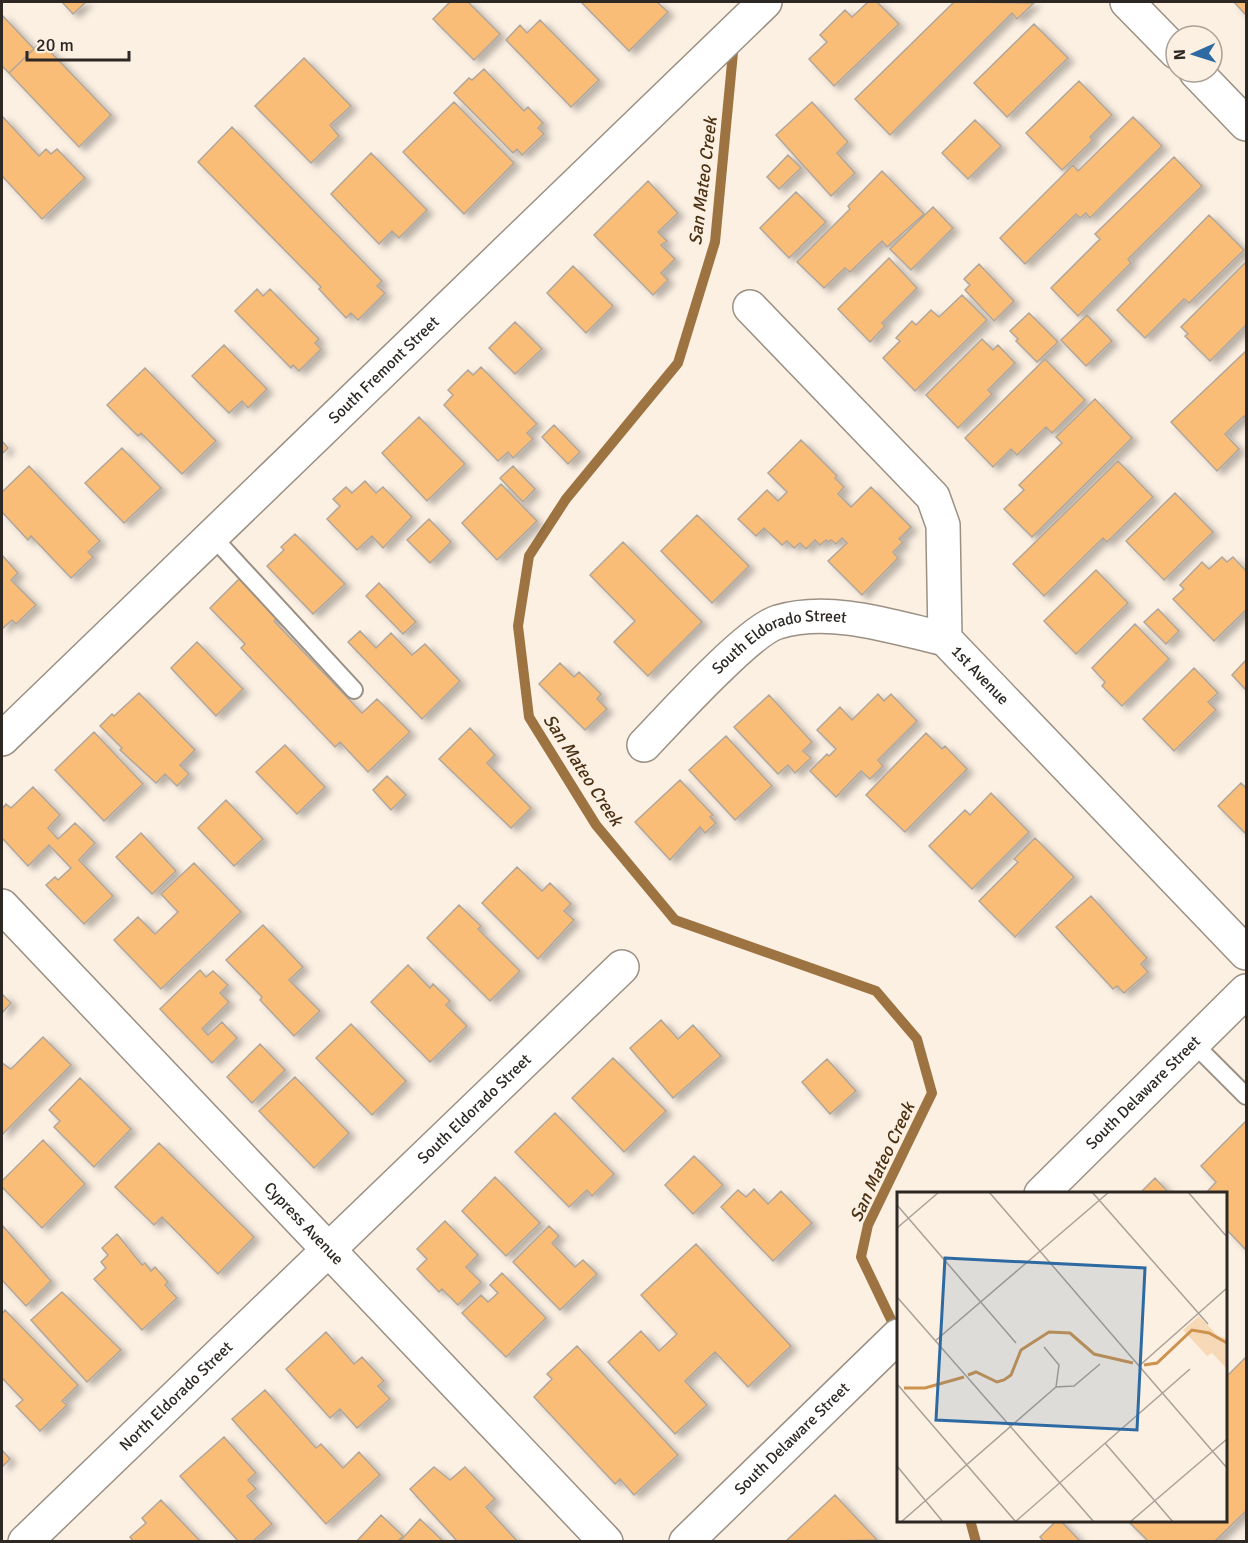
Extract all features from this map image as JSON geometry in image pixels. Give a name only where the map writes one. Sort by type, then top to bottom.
[{"type":"street","points":[[1127,2],[1164,40]]},
{"type":"street","name":"South Fremont Street","points":[[2,739],[707,57],[753,6]]},
{"type":"street","points":[[1208,84],[1246,124]]},
{"type":"street","name":"1st Avenue","points":[[750,307],[933,497],[943,525],[945,639],[1246,953]]},
{"type":"street","name":"South Eldorado Street","points":[[644,745],[738,650],[776,622],[803,617],[832,618],[881,624],[945,639]]},
{"type":"street","name":"Cypress Avenue","points":[[2,906],[327,1251],[606,1542]]},
{"type":"street","name":"South Eldorado Street","points":[[327,1251],[622,967]]},
{"type":"street","name":"South Delaware Street","points":[[1043,1192],[1246,991]]},
{"type":"street","name":"North Eldorado Street","points":[[25,1542],[327,1251]]},
{"type":"street","name":"South Delaware Street","points":[[686,1542],[897,1337]]},
{"type":"lane","points":[[212,536],[354,690]]},
{"type":"lane","points":[[1192,1042],[1246,1096]]},
{"type":"building","points":[[62,2],[86,2],[73,14]]},
{"type":"building","points":[[450,2],[468,2],[500,34],[474,60],[433,19]]},
{"type":"building","points":[[581,2],[657,2],[668,12],[629,51]]},
{"type":"building","points":[[868,2],[877,2],[899,24],[834,86],[809,59],[827,42],[820,35],[845,10],[852,17]]},
{"type":"building","points":[[954,2],[1034,3],[1017,19],[1012,13],[890,135],[855,99]]},
{"type":"building","points":[[1234,2],[1246,2],[1246,15]]},
{"type":"building","points":[[2,15],[34,49],[9,73],[2,66]]},
{"type":"building","points":[[540,20],[599,80],[571,107],[506,40],[520,25],[527,33]]},
{"type":"building","points":[[1034,24],[1068,58],[1007,117],[974,83]]},
{"type":"building","points":[[41,42],[111,115],[79,147],[9,73]]},
{"type":"building","points":[[304,58],[351,106],[330,125],[339,136],[311,163],[255,106]]},
{"type":"building","points":[[484,69],[524,111],[528,107],[543,123],[538,128],[544,134],[522,155],[517,149],[513,153],[454,93],[469,78],[472,80]]},
{"type":"building","points":[[1079,81],[1112,115],[1090,137],[1093,140],[1062,170],[1026,133]]},
{"type":"building","points":[[454,102],[514,163],[464,214],[403,152]]},
{"type":"building","points":[[812,102],[848,142],[837,153],[855,173],[831,196],[776,135]]},
{"type":"building","points":[[2,116],[39,156],[46,149],[51,154],[57,149],[85,178],[42,219],[2,176]]},
{"type":"building","points":[[1133,117],[1162,146],[1090,218],[1086,213],[1080,218],[1076,214],[1025,264],[1000,238],[1073,165],[1078,171]]},
{"type":"building","points":[[975,120],[1001,146],[968,179],[942,153]]},
{"type":"building","points":[[232,127],[382,281],[377,286],[385,293],[358,320],[351,313],[346,318],[319,289],[321,287],[198,162]]},
{"type":"building","points":[[371,153],[427,210],[399,238],[392,231],[379,244],[331,194]]},
{"type":"building","points":[[788,155],[801,168],[779,189],[767,177]]},
{"type":"building","points":[[1174,157],[1202,186],[1128,259],[1131,263],[1078,316],[1051,288],[1100,239],[1095,234]]},
{"type":"building","points":[[882,171],[924,214],[887,247],[882,241],[850,272],[845,268],[824,288],[797,262],[850,209],[848,206]]},
{"type":"building","points":[[648,181],[678,213],[658,232],[667,241],[661,245],[675,259],[661,273],[668,280],[653,295],[594,235]]},
{"type":"building","points":[[796,192],[826,222],[789,258],[760,228]]},
{"type":"building","points":[[933,207],[953,228],[911,270],[890,249]]},
{"type":"building","points":[[1209,215],[1244,250],[1189,303],[1184,299],[1145,338],[1117,310]]},
{"type":"building","points":[[889,258],[917,288],[882,323],[885,326],[870,342],[838,309]]},
{"type":"building","points":[[1246,262],[1246,325],[1210,361],[1185,336],[1188,334],[1181,327]]},
{"type":"building","points":[[979,264],[1014,301],[994,321],[965,290],[970,285],[964,279]]},
{"type":"building","points":[[573,266],[613,306],[586,333],[547,293]]},
{"type":"building","points":[[257,289],[263,296],[270,289],[319,339],[315,343],[321,349],[299,371],[293,365],[291,368],[235,311]]},
{"type":"building","points":[[962,295],[987,320],[915,391],[883,358],[900,341],[896,338],[912,321],[916,325],[931,310],[939,317]]},
{"type":"building","points":[[1029,313],[1058,342],[1037,362],[1016,341],[1018,339],[1010,331]]},
{"type":"building","points":[[1087,315],[1112,341],[1086,366],[1061,340]]},
{"type":"building","points":[[515,322],[542,349],[515,374],[489,348]]},
{"type":"building","points":[[982,339],[993,350],[998,345],[1015,363],[988,390],[992,394],[958,428],[926,395]]},
{"type":"building","points":[[224,345],[267,389],[248,408],[242,401],[229,413],[192,376]]},
{"type":"building","points":[[1246,351],[1246,418],[1244,416],[1225,434],[1239,449],[1217,471],[1171,422]]},
{"type":"building","points":[[1045,359],[1085,400],[1052,433],[1046,427],[1017,455],[1011,449],[993,467],[965,438]]},
{"type":"building","points":[[481,367],[537,424],[527,433],[533,439],[513,458],[508,452],[498,461],[444,405],[453,395],[448,390],[468,370],[473,375]]},
{"type":"building","points":[[145,368],[216,441],[182,474],[141,433],[138,436],[107,405]]},
{"type":"building","points":[[1095,399],[1132,438],[1032,537],[1004,509],[1024,490],[1019,485],[1062,443],[1056,437]]},
{"type":"building","points":[[419,417],[465,464],[427,501],[382,453]]},
{"type":"building","points":[[554,425],[580,452],[568,464],[542,437]]},
{"type":"building","points":[[801,440],[837,476],[835,478],[844,487],[838,494],[851,507],[871,487],[911,527],[899,539],[903,542],[893,552],[898,558],[862,595],[828,561],[847,543],[842,538],[836,544],[831,540],[828,542],[826,540],[820,545],[815,540],[806,549],[800,543],[794,548],[787,541],[782,545],[764,528],[756,536],[738,519],[767,490],[778,501],[787,492],[768,473]]},
{"type":"building","points":[[2,441],[8,448],[2,454]]},
{"type":"building","points":[[122,448],[161,488],[124,523],[85,483]]},
{"type":"building","points":[[1118,461],[1153,497],[1107,542],[1103,538],[1044,596],[1013,564]]},
{"type":"building","points":[[29,466],[100,541],[88,552],[93,557],[71,578],[31,536],[28,540],[2,512],[2,492]]},
{"type":"building","points":[[513,466],[535,489],[523,502],[500,478]]},
{"type":"building","points":[[365,481],[376,493],[383,487],[412,517],[383,548],[372,536],[357,550],[327,519],[340,506],[333,499],[346,487],[352,493]]},
{"type":"building","points":[[501,484],[537,521],[497,560],[462,523]]},
{"type":"building","points":[[1175,493],[1213,532],[1164,580],[1126,541]]},
{"type":"building","points":[[697,515],[749,566],[712,603],[661,551]]},
{"type":"building","points":[[429,519],[451,542],[430,563],[407,540]]},
{"type":"building","points":[[295,534],[345,584],[313,614],[267,566],[284,550],[281,547]]},
{"type":"building","points":[[623,542],[702,622],[648,676],[614,642],[635,621],[590,575]]},
{"type":"building","points":[[2,555],[18,573],[11,580],[36,605],[16,624],[12,620],[2,629]]},
{"type":"building","points":[[1222,557],[1227,562],[1233,557],[1246,571],[1246,610],[1214,641],[1173,599],[1184,589],[1180,585],[1202,562],[1209,569]]},
{"type":"building","points":[[1096,570],[1128,603],[1076,654],[1044,621]]},
{"type":"building","points":[[240,578],[278,617],[274,621],[362,713],[377,699],[410,732],[368,772],[340,742],[335,747],[241,648],[245,644],[210,608]]},
{"type":"building","points":[[379,583],[416,622],[403,634],[366,596]]},
{"type":"building","points":[[1158,609],[1179,631],[1166,644],[1144,622]]},
{"type":"building","points":[[1135,624],[1169,659],[1122,706],[1102,686],[1105,682],[1092,668]]},
{"type":"building","points":[[360,631],[376,648],[391,633],[412,655],[425,644],[460,681],[422,719],[348,642]]},
{"type":"building","points":[[197,642],[243,689],[216,716],[171,668]]},
{"type":"building","points":[[1246,660],[1246,690],[1232,675]]},
{"type":"building","points":[[560,663],[574,677],[579,672],[601,694],[597,699],[607,709],[585,730],[539,684]]},
{"type":"building","points":[[1194,668],[1218,693],[1208,702],[1216,710],[1174,751],[1143,719]]},
{"type":"building","points":[[139,693],[195,750],[180,765],[189,774],[177,786],[165,774],[156,783],[120,750],[122,748],[100,726]]},
{"type":"building","points":[[878,694],[884,701],[891,694],[917,721],[878,760],[883,766],[870,779],[861,771],[836,797],[810,771],[827,754],[829,756],[836,749],[817,730],[840,707],[852,720]]},
{"type":"building","points":[[769,695],[812,742],[803,751],[811,758],[795,773],[788,765],[778,774],[734,727]]},
{"type":"building","points":[[470,728],[495,755],[487,763],[531,808],[511,828],[439,759]]},
{"type":"building","points":[[94,732],[143,784],[104,821],[55,770]]},
{"type":"building","points":[[926,733],[942,749],[945,746],[967,769],[905,832],[866,795]]},
{"type":"building","points":[[726,736],[772,786],[735,820],[689,770]]},
{"type":"building","points":[[285,745],[325,787],[297,814],[256,772]]},
{"type":"building","points":[[387,776],[406,795],[391,810],[373,790]]},
{"type":"building","points":[[680,780],[713,815],[710,817],[716,823],[705,833],[700,827],[670,860],[635,822]]},
{"type":"building","points":[[1241,783],[1246,788],[1246,834],[1218,806]]},
{"type":"building","points":[[33,787],[60,815],[48,828],[58,839],[75,823],[95,843],[79,860],[113,896],[84,924],[46,885],[55,877],[58,880],[71,868],[49,845],[28,866],[2,838],[2,809],[6,804],[11,808]]},
{"type":"building","points":[[991,793],[1029,832],[972,889],[929,846],[965,810],[970,815]]},
{"type":"building","points":[[226,800],[263,839],[234,866],[198,828]]},
{"type":"building","points":[[141,833],[176,871],[152,894],[116,857]]},
{"type":"building","points":[[1035,838],[1074,877],[1015,937],[979,901],[1018,862],[1014,859]]},
{"type":"building","points":[[194,863],[241,912],[161,989],[114,940],[138,917],[155,934],[178,912],[161,894]]},
{"type":"building","points":[[517,867],[542,891],[550,883],[571,904],[564,911],[574,920],[538,959],[482,903]]},
{"type":"building","points":[[1091,896],[1147,958],[1141,964],[1148,972],[1124,993],[1117,986],[1113,989],[1056,927]]},
{"type":"building","points":[[459,905],[481,926],[478,929],[520,971],[490,1001],[427,938]]},
{"type":"building","points":[[263,925],[303,967],[289,980],[320,1011],[294,1036],[260,1000],[262,997],[226,960]]},
{"type":"building","points":[[408,965],[430,988],[433,984],[450,1001],[446,1005],[467,1026],[430,1062],[371,1002]]},
{"type":"building","points":[[200,970],[206,977],[213,971],[228,985],[220,993],[229,1002],[202,1029],[208,1035],[222,1022],[237,1038],[212,1063],[160,1009]]},
{"type":"building","points":[[2,994],[11,1003],[2,1013]]},
{"type":"building","points":[[661,1020],[678,1039],[693,1025],[721,1056],[673,1098],[630,1048]]},
{"type":"building","points":[[351,1024],[406,1081],[372,1115],[316,1058]]},
{"type":"building","points":[[43,1037],[71,1065],[2,1135],[2,1063],[11,1069]]},
{"type":"building","points":[[260,1044],[285,1070],[252,1103],[227,1077]]},
{"type":"building","points":[[613,1058],[666,1111],[624,1152],[572,1098]]},
{"type":"building","points":[[827,1059],[856,1091],[830,1114],[802,1082]]},
{"type":"building","points":[[295,1077],[349,1133],[314,1168],[259,1111]]},
{"type":"building","points":[[80,1078],[131,1129],[94,1167],[54,1127],[60,1121],[49,1110]]},
{"type":"building","points":[[555,1113],[614,1174],[592,1196],[587,1190],[569,1207],[515,1152]]},
{"type":"building","points":[[1246,1121],[1246,1250],[1227,1230],[1227,1192],[1207,1192],[1216,1182],[1201,1166]]},
{"type":"building","points":[[43,1140],[85,1184],[42,1228],[2,1187],[2,1181]]},
{"type":"building","points":[[159,1143],[254,1237],[218,1274],[162,1217],[154,1225],[115,1187]]},
{"type":"building","points":[[694,1156],[723,1185],[693,1214],[665,1185]]},
{"type":"building","points":[[495,1177],[540,1223],[506,1256],[462,1211]]},
{"type":"building","points":[[1155,1178],[1168,1192],[1141,1192]]},
{"type":"building","points":[[754,1189],[768,1204],[781,1191],[812,1223],[773,1261],[721,1207],[738,1190],[746,1197]]},
{"type":"building","points":[[445,1221],[478,1255],[466,1267],[481,1282],[458,1305],[442,1289],[439,1292],[417,1269],[427,1259],[417,1249]]},
{"type":"building","points":[[2,1225],[51,1281],[26,1306],[2,1280]]},
{"type":"building","points":[[549,1226],[559,1236],[552,1243],[575,1267],[583,1260],[597,1274],[560,1310],[513,1262]]},
{"type":"building","points":[[117,1234],[142,1265],[145,1263],[151,1271],[155,1267],[168,1282],[165,1285],[177,1298],[142,1330],[94,1279],[106,1268],[101,1262],[108,1255],[102,1248]]},
{"type":"building","points":[[696,1244],[791,1346],[748,1387],[715,1352],[685,1381],[707,1405],[675,1434],[608,1362],[641,1331],[659,1351],[677,1334],[641,1295]]},
{"type":"building","points":[[502,1273],[546,1318],[506,1357],[462,1313],[481,1295],[488,1302],[498,1293],[490,1285]]},
{"type":"building","points":[[62,1292],[121,1350],[87,1382],[31,1320]]},
{"type":"building","points":[[5,1310],[78,1385],[62,1401],[67,1405],[40,1431],[16,1406],[23,1400],[2,1378],[2,1314]]},
{"type":"building","points":[[326,1332],[354,1364],[362,1357],[384,1381],[378,1386],[390,1399],[357,1428],[340,1409],[330,1418],[286,1369]]},
{"type":"building","points":[[577,1346],[678,1455],[634,1495],[620,1479],[615,1484],[534,1397],[552,1379],[547,1374]]},
{"type":"building","points":[[1246,1357],[1246,1511],[1214,1542],[1149,1542],[1129,1522],[1227,1522],[1227,1376]]},
{"type":"building","points":[[265,1390],[316,1448],[321,1444],[343,1468],[359,1452],[380,1475],[326,1524],[232,1419]]},
{"type":"building","points":[[224,1437],[256,1473],[248,1480],[256,1489],[247,1496],[272,1524],[252,1542],[239,1542],[180,1476]]},
{"type":"building","points":[[2,1450],[10,1459],[2,1467]]},
{"type":"building","points":[[434,1467],[450,1480],[465,1467],[495,1499],[486,1507],[518,1542],[458,1542],[410,1489]]},
{"type":"building","points":[[835,1495],[877,1540],[785,1542]]},
{"type":"building","points":[[161,1500],[201,1542],[134,1542],[130,1537],[146,1523],[142,1518]]},
{"type":"building","points":[[381,1515],[403,1536],[397,1542],[356,1542]]},
{"type":"building","points":[[420,1519],[444,1542],[402,1542],[401,1540]]},
{"type":"building","points":[[1055,1522],[1062,1522],[1081,1542],[1044,1542],[1040,1537]]},
{"type":"waterway","name":"San Mateo Creek","points":[[734,42],[715,242],[678,363],[566,499],[529,556],[518,626],[529,717],[596,825],[675,920],[876,991],[917,1039],[932,1093],[868,1225],[861,1257],[897,1332]]},
{"type":"waterway","name":"San Mateo Creek","points":[[971,1522],[976,1542]]}]
